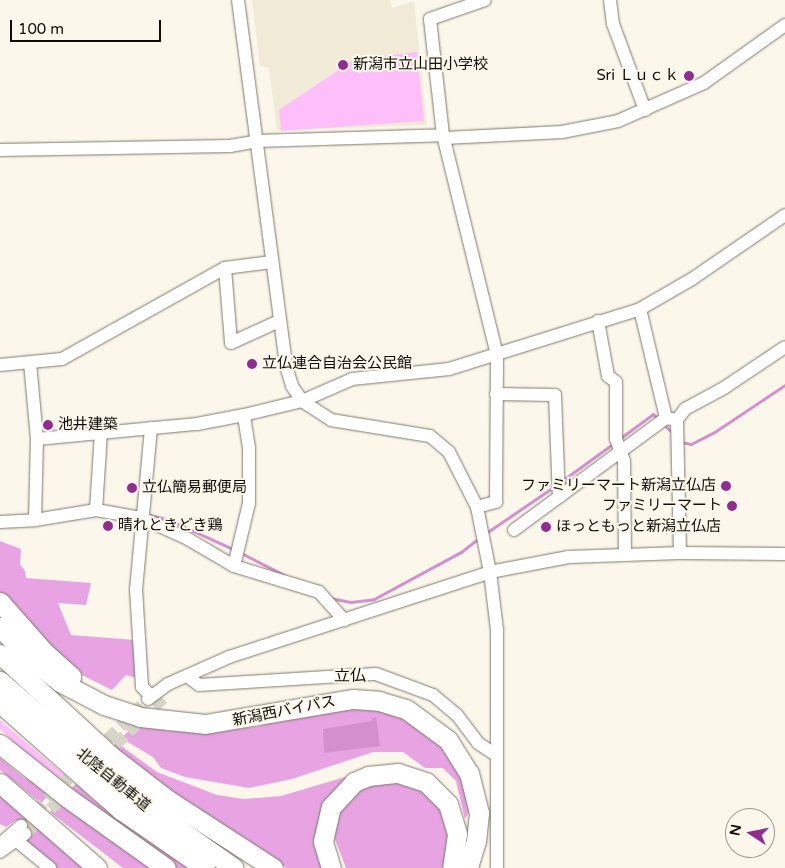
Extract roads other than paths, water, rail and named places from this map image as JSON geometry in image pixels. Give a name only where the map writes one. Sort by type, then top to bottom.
[{"type":"highway","points":[[0,602],[43,652],[66,673],[108,699],[159,720]]},
{"type":"highway","name":"新潟西バイパス","points":[[0,626],[43,670],[68,686],[104,705],[159,720],[228,722],[353,699],[379,701],[406,709],[439,730],[469,773],[479,813],[476,841],[468,868]]},
{"type":"highway","points":[[0,654],[111,756],[168,800],[272,868]]},
{"type":"highway","name":"北陸自動車道","points":[[0,681],[83,757],[150,810],[234,868]]},
{"type":"highway","name":"北陸自動車道","points":[[0,703],[121,810],[205,868]]},
{"type":"highway","points":[[0,744],[68,798],[166,868]]},
{"type":"highway","points":[[331,868],[323,841],[331,807],[354,782],[368,776],[398,773],[426,782],[448,804],[457,834],[452,868]]},
{"type":"highway","points":[[0,783],[98,868]]},
{"type":"highway","points":[[16,796],[112,868]]},
{"type":"street","points":[[238,0],[286,366],[302,401],[331,420],[430,436],[449,452],[477,507],[490,572],[497,630],[497,868]]},
{"type":"street","points":[[477,507],[496,502],[497,355],[444,136],[430,19],[485,0]]},
{"type":"street","points":[[610,0],[613,24],[644,110]]},
{"type":"street","points":[[0,150],[230,146],[258,141],[562,132],[618,121],[704,83],[782,30]]},
{"type":"street","points":[[37,439],[152,428],[244,415],[302,401],[352,379],[449,369],[497,355],[640,309],[692,279],[785,215]]},
{"type":"street","points":[[0,365],[62,359],[225,268],[272,262]]},
{"type":"street","points":[[225,268],[231,343],[279,321]]},
{"type":"street","points":[[640,309],[672,419],[680,553]]},
{"type":"street","points":[[598,321],[608,376],[616,382],[616,439],[619,453],[624,461],[626,555]]},
{"type":"street","points":[[514,530],[619,453],[672,419],[684,409],[724,388],[785,347]]},
{"type":"street","points":[[30,362],[37,439],[35,520]]},
{"type":"street","points":[[496,394],[555,395],[559,497]]},
{"type":"street","points":[[234,566],[249,502],[249,448],[244,415]]},
{"type":"street","points":[[152,428],[136,590],[142,687],[154,697],[187,676],[230,657],[490,572],[569,557],[680,553],[785,554]]},
{"type":"street","points":[[96,510],[101,433]]},
{"type":"street","points":[[0,522],[35,520],[96,510],[142,518],[188,539],[234,566],[319,592],[344,620]]},
{"type":"street","points":[[187,676],[198,685],[376,674],[433,695],[457,715],[478,743],[497,756]]},
{"type":"street","points":[[0,852],[12,835],[50,868]]},
{"type":"waterway","points":[[681,442],[691,444],[713,433],[785,385]]},
{"type":"waterway","points":[[619,439],[653,414],[659,420]]},
{"type":"waterway","points":[[664,425],[674,434]]},
{"type":"waterway","points":[[563,480],[614,443]]},
{"type":"waterway","points":[[486,533],[555,486]]},
{"type":"waterway","points":[[149,515],[167,519],[235,550]]},
{"type":"waterway","points":[[330,598],[351,602],[374,599],[461,552],[479,538]]},
{"type":"waterway","points":[[241,553],[284,575]]},
{"type":"tunnel","points":[[103,757],[164,697]]},
{"type":"tunnel","points":[[95,752],[148,699]]},
{"type":"tunnel","points":[[35,812],[81,766]]},
{"type":"tunnel","points":[[25,834],[89,771]]},
{"type":"place","name":"新潟市立山田小学校","points":[[343,65]]},
{"type":"place","name":"Sri Ｌｕｃｋ","points":[[689,76]]},
{"type":"place","name":"立仏連合自治会公民館","points":[[252,364]]},
{"type":"place","name":"池井建築","points":[[48,425]]},
{"type":"place","name":"ファミリーマート新潟立仏店","points":[[726,486]]},
{"type":"place","name":"立仏簡易郵便局","points":[[132,488]]},
{"type":"place","name":"ファミリーマート","points":[[732,506]]},
{"type":"place","name":"晴れときどき鶏","points":[[108,526]]},
{"type":"place","name":"ほっともっと新潟立仏店","points":[[546,527]]},
{"type":"district","name":"立仏","points":[[350,676]]}]
